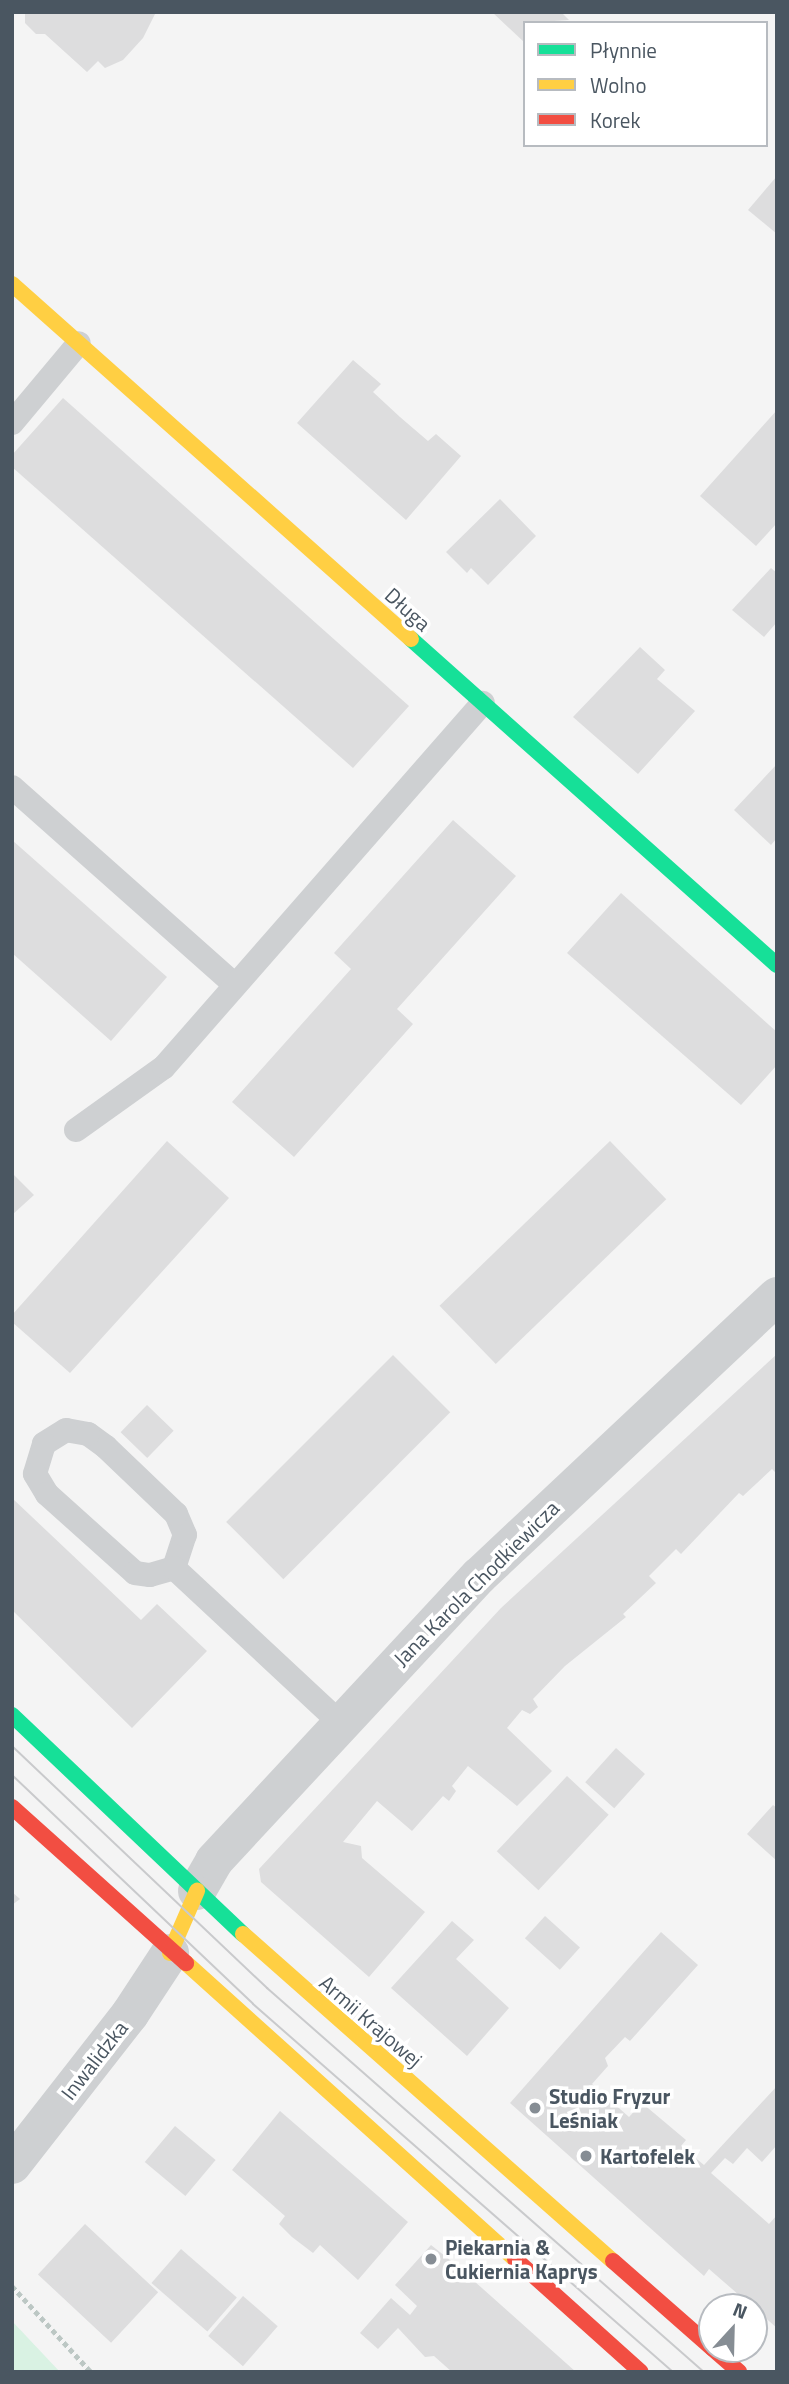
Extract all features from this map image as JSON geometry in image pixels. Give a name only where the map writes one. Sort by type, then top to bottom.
[{"type":"street","name":"Długa","points":[[12,284],[777,965]]},
{"type":"street","name":"Jana Karola Chodkiewicza","points":[[197,1891],[214,1861],[479,1576],[777,1296]]},
{"type":"street","name":"Armii Krajowej","points":[[12,1715],[304,1991],[698,2337]]},
{"type":"street","points":[[12,1807],[170,1953],[641,2372]]},
{"type":"street","points":[[170,1953],[197,1891]]},
{"type":"street","name":"Inwalidzka","points":[[12,2165],[130,2014],[170,1953]]},
{"type":"lane","points":[[12,423],[79,343]]},
{"type":"lane","points":[[76,1130],[164,1067],[483,703]]},
{"type":"lane","points":[[12,788],[235,985]]},
{"type":"lane","points":[[66,1430],[88,1434],[106,1447],[176,1514],[184,1535],[174,1568],[150,1575],[135,1573],[47,1494],[36,1474],[44,1444],[66,1430]]},
{"type":"lane","points":[[174,1568],[340,1723]]},
{"type":"path","points":[[12,2286],[91,2372]]},
{"type":"green space","points":[[12,2321],[60,2372],[12,2372]]},
{"type":"building","points":[[25,12],[156,12],[143,38],[123,60],[105,68],[98,61],[87,72],[45,34],[36,34],[25,23]]},
{"type":"building","points":[[492,12],[561,12],[569,20],[523,21],[523,41]]},
{"type":"building","points":[[777,176],[777,234],[748,210]]},
{"type":"building","points":[[353,360],[381,384],[373,392],[400,417],[428,441],[436,434],[461,456],[406,520],[297,423]]},
{"type":"building","points":[[63,398],[409,706],[353,768],[12,467],[12,455]]},
{"type":"building","points":[[777,410],[777,523],[756,546],[700,496]]},
{"type":"building","points":[[500,499],[536,536],[488,585],[471,568],[467,573],[446,552]]},
{"type":"building","points":[[771,568],[777,573],[777,622],[764,637],[732,610]]},
{"type":"building","points":[[640,647],[665,670],[657,679],[695,711],[638,774],[573,717]]},
{"type":"building","points":[[777,764],[777,838],[771,845],[734,810]]},
{"type":"building","points":[[453,820],[516,876],[397,1009],[413,1024],[294,1157],[232,1102],[351,969],[334,953]]},
{"type":"building","points":[[12,840],[167,977],[111,1041],[12,953]]},
{"type":"building","points":[[621,893],[777,1032],[777,1065],[741,1105],[567,953]]},
{"type":"building","points":[[167,1141],[229,1198],[70,1373],[12,1322],[12,1315]]},
{"type":"building","points":[[610,1141],[666,1199],[496,1364],[440,1306]]},
{"type":"building","points":[[12,1173],[34,1195],[12,1215]]},
{"type":"building","points":[[777,1354],[777,1474],[772,1469],[743,1496],[739,1493],[681,1554],[676,1549],[649,1576],[656,1583],[623,1614],[626,1617],[565,1666],[533,1699],[538,1707],[530,1714],[522,1710],[507,1728],[552,1771],[517,1806],[468,1766],[452,1786],[456,1791],[449,1801],[443,1796],[412,1831],[377,1801],[343,1842],[361,1846],[362,1858],[425,1912],[369,1977],[261,1882],[259,1869],[501,1608]]},
{"type":"building","points":[[393,1355],[450,1412],[283,1579],[226,1522]]},
{"type":"building","points":[[147,1405],[174,1431],[147,1458],[121,1432]]},
{"type":"building","points":[[12,1498],[141,1620],[157,1604],[207,1651],[132,1728],[12,1610]]},
{"type":"building","points":[[616,1748],[645,1774],[614,1808],[585,1782]]},
{"type":"building","points":[[567,1776],[609,1815],[538,1890],[497,1851]]},
{"type":"building","points":[[773,1805],[777,1808],[777,1861],[747,1834]]},
{"type":"building","points":[[12,1892],[20,1899],[12,1905]]},
{"type":"building","points":[[545,1916],[580,1947],[560,1970],[525,1938]]},
{"type":"building","points":[[452,1921],[474,1940],[456,1959],[509,2008],[467,2056],[391,1988]]},
{"type":"building","points":[[661,1932],[698,1965],[630,2041],[625,2037],[605,2058],[608,2066],[592,2084],[629,2117],[642,2103],[686,2140],[681,2146],[704,2165],[777,2086],[777,2145],[762,2162],[747,2148],[733,2164],[725,2158],[711,2173],[769,2224],[777,2215],[777,2328],[768,2320],[768,2293],[737,2293],[709,2269],[704,2276],[510,2103]]},
{"type":"building","points":[[280,2111],[408,2222],[358,2280],[320,2245],[313,2253],[292,2237],[279,2224],[285,2216],[232,2170]]},
{"type":"building","points":[[175,2126],[216,2160],[185,2196],[145,2162]]},
{"type":"building","points":[[85,2224],[158,2292],[111,2343],[38,2274]]},
{"type":"building","points":[[431,2245],[576,2372],[452,2372],[434,2356],[425,2357],[398,2328],[378,2349],[360,2333],[391,2298],[410,2315],[417,2306],[395,2285]]},
{"type":"building","points":[[181,2249],[237,2298],[207,2332],[151,2283]]},
{"type":"building","points":[[243,2296],[278,2326],[243,2366],[208,2336]]},
{"type":"tram line","points":[[12,1746],[267,1988],[704,2372]]},
{"type":"tram line","points":[[12,1775],[253,2004],[673,2372]]},
{"type":"traffic: fast","points":[[411,639],[777,965]]},
{"type":"traffic: fast","points":[[12,1715],[243,1934]]},
{"type":"traffic: slow","points":[[12,284],[411,639]]},
{"type":"traffic: slow","points":[[170,1953],[197,1891]]},
{"type":"traffic: slow","points":[[243,1934],[613,2261]]},
{"type":"traffic: slow","points":[[186,1963],[515,2259]]},
{"type":"traffic: jam","points":[[12,1807],[186,1963]]},
{"type":"traffic: jam","points":[[515,2259],[641,2372]]},
{"type":"traffic: jam","points":[[613,2261],[698,2336]]},
{"type":"traffic: jam","points":[[729,2363],[739,2372]]},
{"type":"place","name":"Studio Fryzur Leśniak","points":[[535,2108]]},
{"type":"place","name":"Kartofelek","points":[[586,2156]]},
{"type":"place","name":"Piekarnia & Cukiernia Kaprys","points":[[431,2259]]}]
